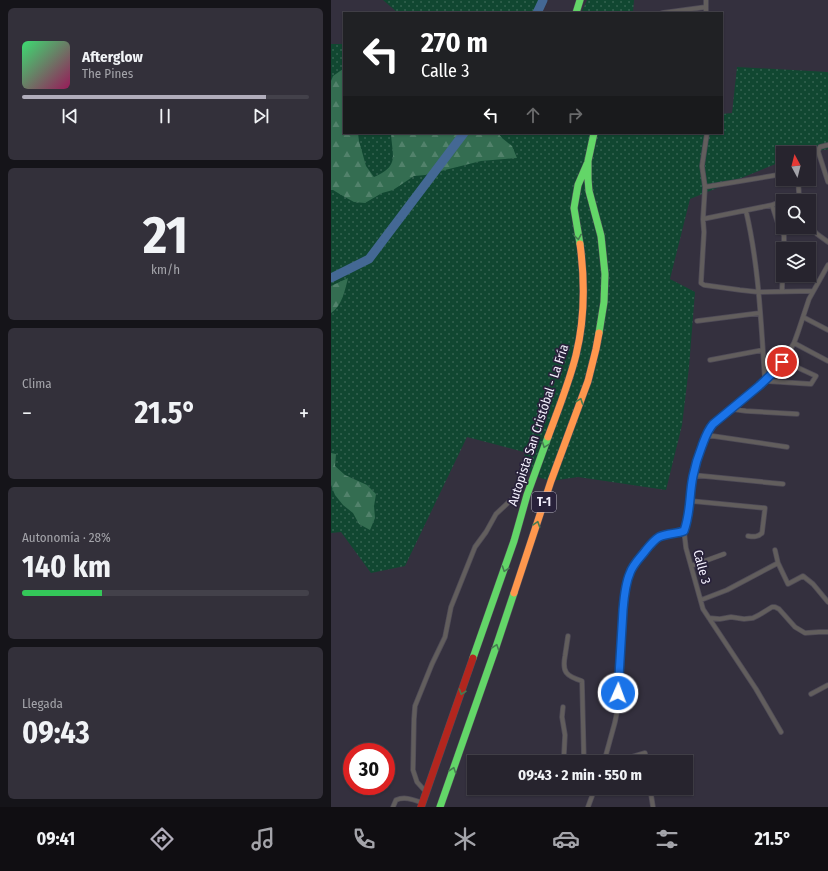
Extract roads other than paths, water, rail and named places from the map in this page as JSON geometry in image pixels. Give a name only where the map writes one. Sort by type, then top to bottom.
[{"type":"highway","points":[[576,12],[580,0]]},
{"type":"highway","name":"T-1","points":[[440,807],[496,647],[551,481],[588,380],[597,349],[605,287],[601,236],[589,191],[588,179],[588,161],[594,134]]},
{"type":"highway","name":"Autopista San Cristóbal - La Fría","points":[[422,805],[514,541],[520,519],[575,358],[580,330],[583,298],[583,270],[574,199],[588,161]]},
{"type":"street","points":[[706,0],[706,12]]},
{"type":"street","points":[[671,12],[706,8]]},
{"type":"street","points":[[707,134],[702,166],[705,187],[701,283],[703,285],[758,292],[813,291]]},
{"type":"street","points":[[828,145],[820,147],[818,151],[828,182]]},
{"type":"street","points":[[705,187],[776,175]]},
{"type":"street","points":[[798,186],[799,194]]},
{"type":"street","points":[[703,219],[776,203]]},
{"type":"street","points":[[772,205],[780,230],[784,235],[784,242]]},
{"type":"street","points":[[746,211],[753,248],[758,292],[765,381],[811,384],[816,376],[792,365]]},
{"type":"street","points":[[816,233],[828,242]]},
{"type":"street","name":"Calle 3","points":[[781,732],[756,689],[703,609],[686,548],[684,531],[688,520],[691,502],[693,475],[705,435],[713,424],[765,381],[778,368],[794,342],[809,299],[828,264]]},
{"type":"street","points":[[783,282],[783,291]]},
{"type":"street","points":[[697,321],[760,313]]},
{"type":"street","points":[[803,317],[828,330]]},
{"type":"street","points":[[794,342],[828,361]]},
{"type":"street","points":[[710,360],[763,350]]},
{"type":"street","points":[[732,409],[797,414]]},
{"type":"street","points":[[705,435],[787,447]]},
{"type":"street","points":[[693,475],[783,484]]},
{"type":"street","points":[[427,792],[417,782],[413,770],[415,706],[445,637],[451,607],[475,548],[496,514],[511,500]]},
{"type":"street","points":[[691,502],[765,508],[762,533],[755,537],[748,536]]},
{"type":"street","points":[[606,755],[617,712],[622,616],[629,574],[639,559],[658,537],[684,531]]},
{"type":"street","points":[[775,550],[778,563],[788,584],[803,576],[813,584],[828,602]]},
{"type":"street","points":[[691,566],[724,554]]},
{"type":"street","points":[[701,600],[727,590],[778,563]]},
{"type":"street","points":[[709,618],[753,618],[772,607],[775,607],[779,609],[795,626],[805,633],[828,632]]},
{"type":"street","points":[[568,636],[564,670],[574,679],[582,681],[584,755]]},
{"type":"street","points":[[811,694],[828,685]]},
{"type":"street","points":[[563,707],[562,716],[565,735],[564,755]]},
{"type":"street","points":[[588,807],[592,795]]},
{"type":"street","points":[[652,795],[653,807]]},
{"type":"street","points":[[393,807],[396,800],[401,798],[407,798],[422,805]]},
{"type":"waterway","points":[[537,12],[543,0]]},
{"type":"waterway","points":[[331,278],[369,259],[463,134]]}]
